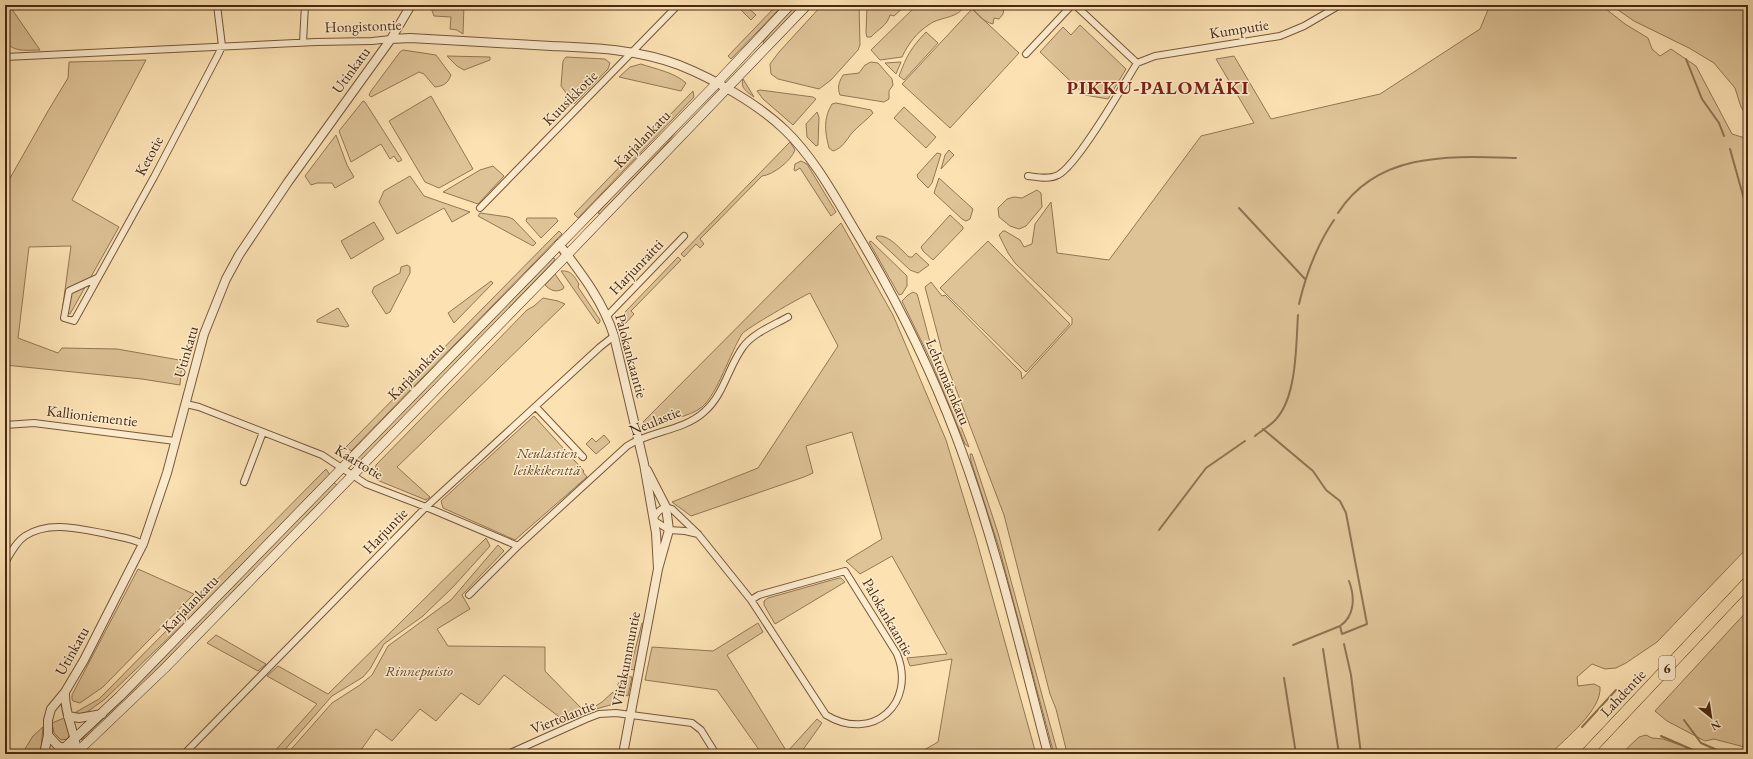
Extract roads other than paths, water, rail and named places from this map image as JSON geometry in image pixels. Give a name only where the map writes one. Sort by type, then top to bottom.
[{"type":"highway","name":"Lahdentie","points":[[1586,754],[1748,582]]},
{"type":"main road","name":"Karjalankatu","points":[[61,751],[102,714],[716,84],[790,5]]},
{"type":"main road","name":"Karjalankatu","points":[[76,753],[160,673],[567,255],[807,5]]},
{"type":"street","points":[[218,5],[222,46]]},
{"type":"street","points":[[303,42],[305,5]]},
{"type":"street","name":"Utinkatu","points":[[44,754],[48,735],[49,714],[55,702],[65,692],[84,660],[143,544],[159,499],[204,334],[218,297],[232,267],[288,182],[391,39],[411,5]]},
{"type":"street","name":"Kuusikkotie","points":[[480,208],[678,5]]},
{"type":"street","points":[[1026,54],[1074,5],[1137,63],[1097,127],[1066,170],[1053,177],[1028,176]]},
{"type":"street","name":"Kumputie","points":[[1137,63],[1155,56],[1280,36],[1304,26],[1340,5]]},
{"type":"street","name":"Hongistontie","points":[[6,57],[303,42],[372,42],[410,38],[633,52],[677,65],[716,84]]},
{"type":"street","name":"Ketotie","points":[[97,278],[69,291],[64,318],[74,321],[154,177],[222,46]]},
{"type":"street","name":"Lehtomäenkatu","points":[[716,84],[738,94],[772,118],[804,150],[861,240],[911,333],[948,416],[978,499],[999,567],[1048,754]]},
{"type":"street","name":"Harjunraitti","points":[[607,316],[684,236]]},
{"type":"street","name":"Palokankaantie","points":[[559,244],[592,290],[607,316],[614,336],[644,464],[654,519]]},
{"type":"street","name":"Neulastie","points":[[469,595],[518,546],[627,446],[637,439],[698,417],[713,403],[743,347],[753,338],[788,317]]},
{"type":"street","name":"Harjuntie","points":[[184,754],[426,507],[604,343],[614,336]]},
{"type":"street","name":"Kaartotie","points":[[186,404],[199,407],[322,454],[352,476],[366,484],[426,507],[518,546]]},
{"type":"street","points":[[536,407],[583,457]]},
{"type":"street","name":"Kallioniementie","points":[[5,425],[34,423],[175,440]]},
{"type":"street","points":[[244,482],[263,432]]},
{"type":"street","name":"Palokankaantie","points":[[644,464],[666,507],[672,508],[698,534],[751,600],[826,715],[842,723],[861,725],[881,718],[894,706],[899,697],[902,686],[903,674],[901,663],[897,654],[845,571],[759,595],[751,600]]},
{"type":"street","points":[[666,507],[658,511],[654,519],[669,530],[698,534]]},
{"type":"street","name":"Viitakummuntie","points":[[622,754],[658,569],[669,530],[666,507]]},
{"type":"street","name":"Viitakummuntie","points":[[654,519],[658,569]]},
{"type":"street","points":[[5,563],[21,539],[31,533],[46,528],[83,529],[133,540],[143,544]]},
{"type":"street","points":[[48,735],[61,751],[76,753],[76,738],[65,706],[65,692]]},
{"type":"street","name":"Viertolantie","points":[[508,754],[593,717],[608,713],[692,724],[700,730],[716,754]]},
{"type":"street","points":[[68,716],[79,718],[102,714]]},
{"type":"waterway","points":[[1686,59],[1702,99],[1719,123],[1724,136]]},
{"type":"waterway","points":[[1730,149],[1744,199]]},
{"type":"waterway","points":[[1338,213],[1354,193],[1374,178],[1395,168],[1442,158],[1516,158]]},
{"type":"waterway","points":[[1745,206],[1748,213]]},
{"type":"waterway","points":[[1239,208],[1305,279]]},
{"type":"waterway","points":[[1299,304],[1313,260],[1322,239],[1334,220]]},
{"type":"waterway","points":[[1255,436],[1275,421],[1284,408],[1292,383],[1296,354],[1298,315]]},
{"type":"waterway","points":[[1263,429],[1313,471],[1326,490],[1340,501],[1346,513],[1367,624],[1342,634],[1340,626],[1349,617],[1353,600],[1349,581]]},
{"type":"waterway","points":[[1159,530],[1206,468],[1245,441]]},
{"type":"waterway","points":[[1293,645],[1340,626]]},
{"type":"waterway","points":[[1344,644],[1351,675],[1361,754]]},
{"type":"waterway","points":[[1323,649],[1339,754]]},
{"type":"waterway","points":[[1284,678],[1296,754]]},
{"type":"waterway","points":[[1582,727],[1616,690]]},
{"type":"waterway","points":[[1684,720],[1701,743],[1717,750]]},
{"type":"waterway","points":[[1661,736],[1702,754]]},
{"type":"district","name":"PIKKU-PALOMÄKI","points":[[1158,87]]},
{"type":"park label","name":"Neulastien leikkikenttä","points":[[547,462]]},
{"type":"park label","name":"Rinnepuisto","points":[[419,671]]}]
